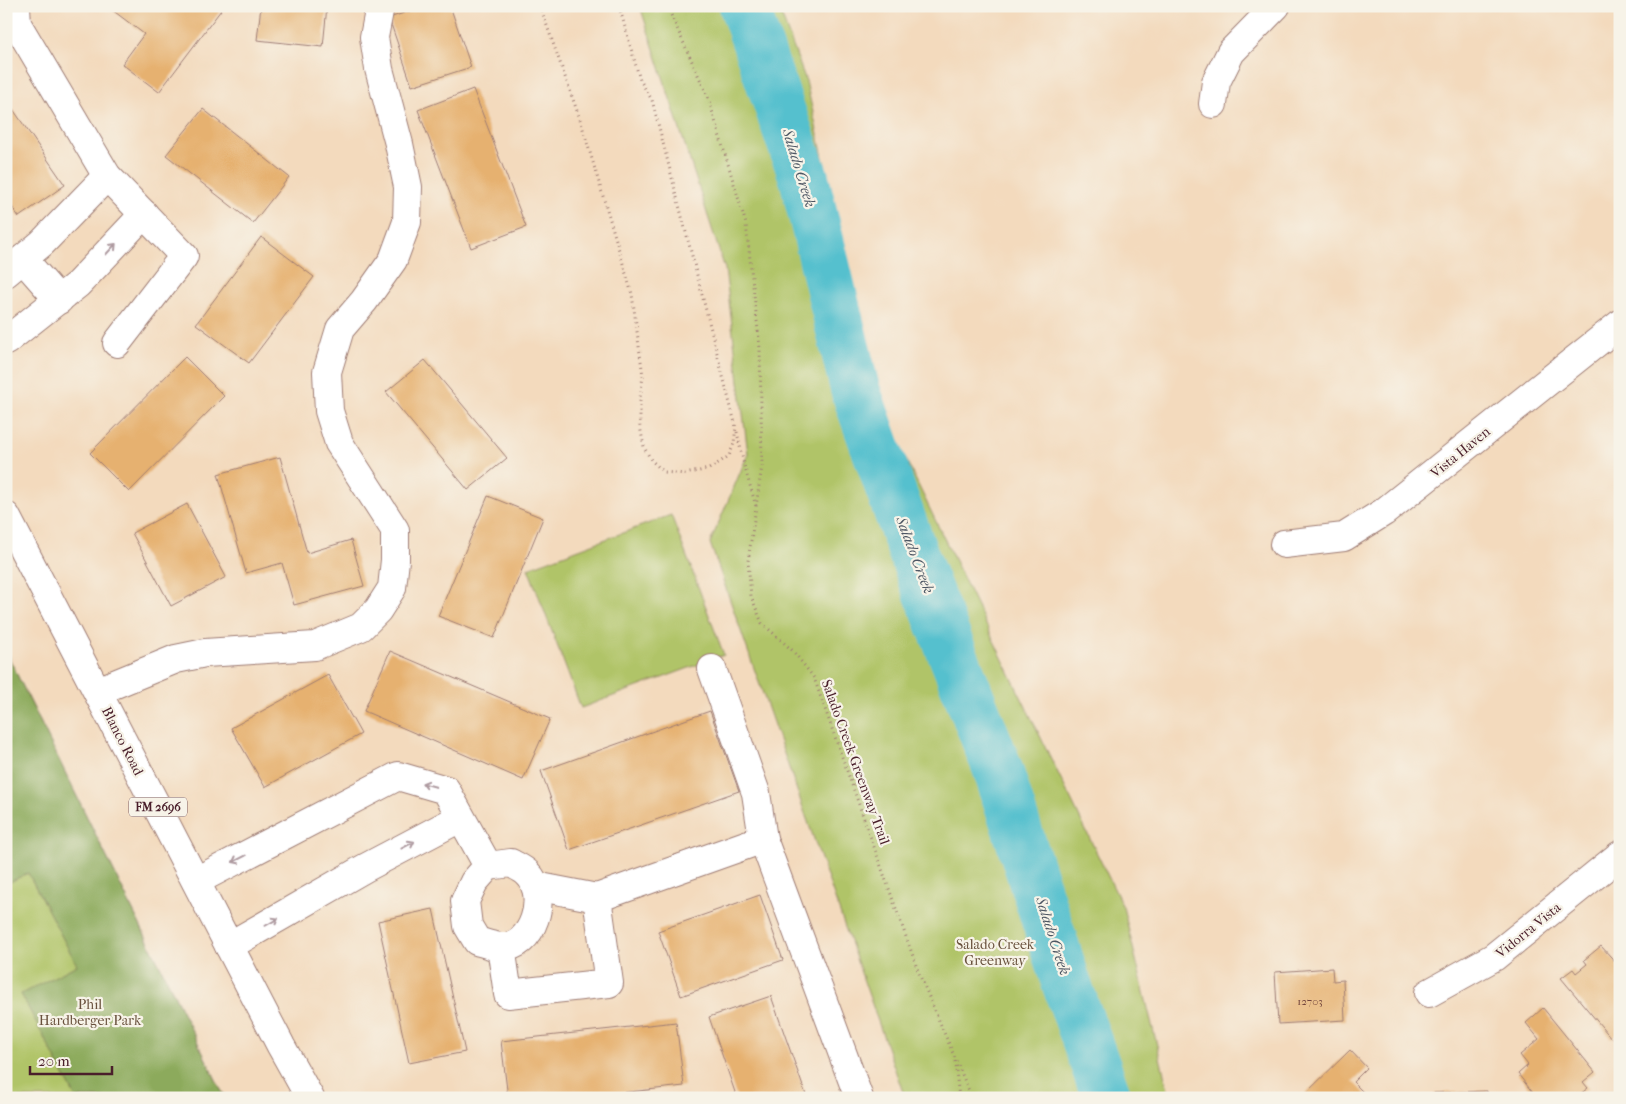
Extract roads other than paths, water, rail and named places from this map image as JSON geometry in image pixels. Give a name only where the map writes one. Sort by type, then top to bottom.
[{"type":"street","points":[[16,6],[17,24],[107,176],[184,256],[117,343]]},
{"type":"street","points":[[98,691],[176,659],[205,653],[314,646],[361,627],[378,610],[392,588],[395,560],[395,530],[339,443],[329,410],[327,372],[340,329],[364,301],[393,260],[407,222],[408,187],[399,144],[379,69],[374,37],[380,6]]},
{"type":"street","points":[[1213,104],[1216,82],[1231,52],[1276,6]]},
{"type":"street","points":[[59,300],[14,266],[42,243],[107,176]]},
{"type":"street","points":[[6,341],[78,284],[144,214]]},
{"type":"street","name":"Vista Haven","points":[[1284,544],[1344,537],[1384,512],[1620,324]]},
{"type":"street","name":"Blanco Road","points":[[6,516],[310,1098]]},
{"type":"street","points":[[712,669],[756,793],[763,839],[859,1098]]},
{"type":"street","points":[[196,881],[398,776],[446,790],[488,866]]},
{"type":"street","points":[[230,946],[365,868],[460,818]]},
{"type":"street","points":[[536,886],[597,898],[763,839]]},
{"type":"street","name":"Vidorra Vista","points":[[1429,993],[1494,957],[1620,856]]},
{"type":"street","points":[[511,863],[528,873],[536,886],[539,907],[530,930],[516,943],[501,947],[477,941],[468,926],[465,901],[474,882],[488,866],[511,863]]},
{"type":"street","points":[[501,947],[508,994],[608,983],[597,898]]},
{"type":"waterway","name":"Salado Creek","points":[[744,6],[804,178],[855,389],[913,553],[997,767],[1065,979],[1107,1098]]},
{"type":"park label","name":"Salado Creek Greenway","points":[[995,952]]},
{"type":"park label","name":"Phil Hardberger Park","points":[[90,1012]]}]
